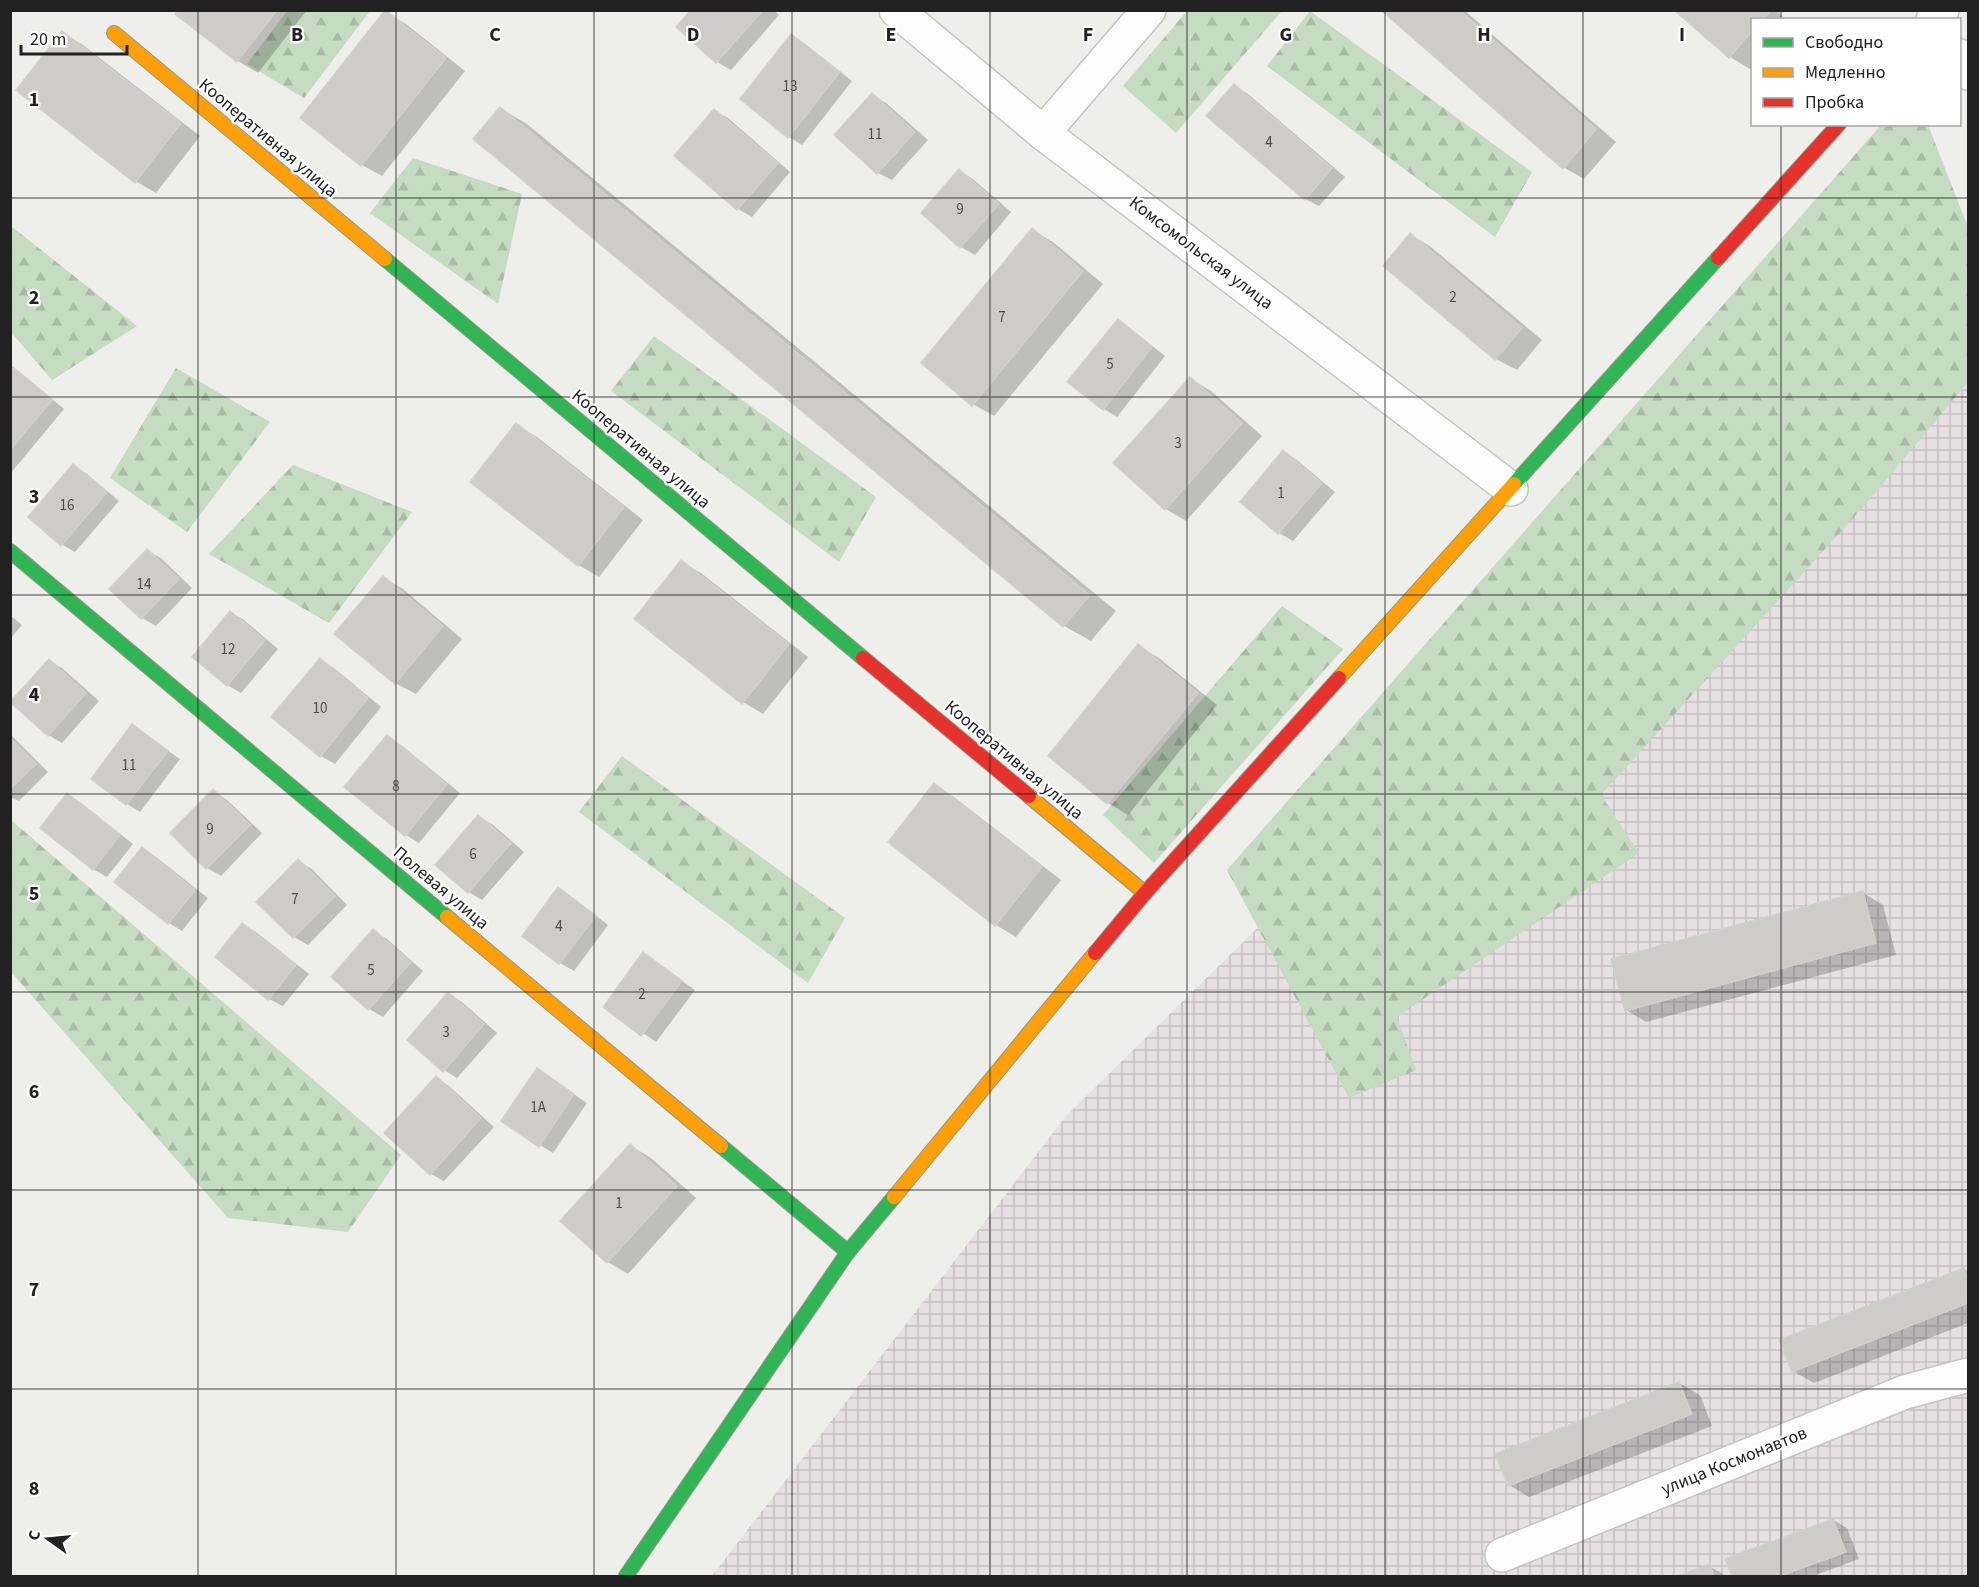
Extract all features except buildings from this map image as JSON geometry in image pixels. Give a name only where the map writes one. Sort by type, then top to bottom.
[{"type":"street","name":"Комсомольская улица","points":[[896,10],[1043,133],[1511,489]]},
{"type":"street","points":[[1043,133],[1149,10]]},
{"type":"street","name":"Кооперативная улица","points":[[114,33],[1145,893]]},
{"type":"street","points":[[626,1576],[848,1252],[1145,893],[1837,126]]},
{"type":"street","name":"Полевая улица","points":[[10,551],[848,1252]]},
{"type":"street","name":"улица Космонавтов","points":[[1502,1555],[1905,1392],[1968,1375]]},
{"type":"shaded area","points":[[1968,230],[1968,1576],[712,1576],[1066,1116]]},
{"type":"green space","points":[[287,11],[370,11],[304,98],[247,64]]},
{"type":"green space","points":[[1187,11],[1282,11],[1176,133],[1123,86]]},
{"type":"green space","points":[[1310,11],[1532,172],[1495,237],[1267,66]]},
{"type":"green space","points":[[1880,126],[1928,126],[1968,227],[1968,382],[1866,504],[1601,795],[1639,853],[1397,1017],[1416,1070],[1349,1098],[1227,870]]},
{"type":"green space","points":[[413,158],[522,194],[498,304],[370,213]]},
{"type":"green space","points":[[10,226],[137,326],[52,380],[11,332]]},
{"type":"green space","points":[[654,336],[876,497],[839,562],[611,391]]},
{"type":"green space","points":[[176,368],[270,422],[187,532],[110,478]]},
{"type":"green space","points":[[293,465],[412,512],[329,623],[209,554]]},
{"type":"green space","points":[[1282,606],[1343,649],[1154,863],[1103,815]]},
{"type":"green space","points":[[622,756],[845,918],[808,983],[579,812]]},
{"type":"green space","points":[[11,820],[401,1155],[348,1232],[228,1218],[11,972]]},
{"type":"traffic: fast","points":[[1514,484],[1718,258]]},
{"type":"traffic: fast","points":[[385,259],[863,658]]},
{"type":"traffic: fast","points":[[10,551],[447,917]]},
{"type":"traffic: fast","points":[[721,1146],[848,1252]]},
{"type":"traffic: fast","points":[[626,1576],[848,1252],[894,1197]]},
{"type":"traffic: slow","points":[[114,33],[385,259]]},
{"type":"traffic: slow","points":[[1339,678],[1514,484]]},
{"type":"traffic: slow","points":[[1029,796],[1145,893]]},
{"type":"traffic: slow","points":[[447,917],[721,1146]]},
{"type":"traffic: slow","points":[[894,1197],[1095,953]]},
{"type":"traffic: jam","points":[[1718,258],[1837,126]]},
{"type":"traffic: jam","points":[[863,658],[1029,796]]},
{"type":"traffic: jam","points":[[1095,953],[1145,893],[1339,678]]}]
